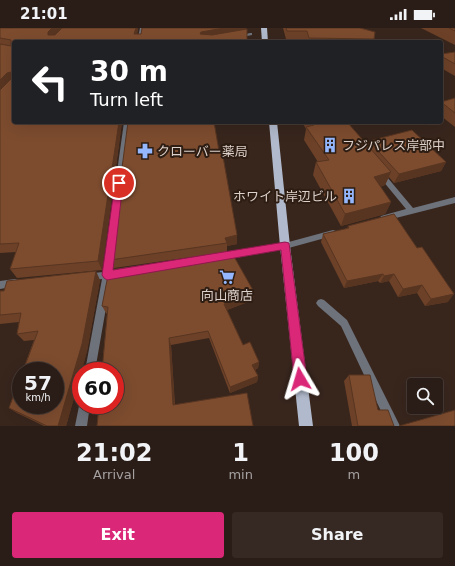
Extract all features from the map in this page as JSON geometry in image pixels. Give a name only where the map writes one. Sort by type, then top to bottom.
[{"type":"main road","points":[[264,28],[265,40]]},
{"type":"main road","points":[[273,124],[285,246],[306,426]]},
{"type":"street","points":[[139,40],[142,28]]},
{"type":"street","points":[[231,38],[250,34]]},
{"type":"street","points":[[92,362],[107,275],[127,124]]},
{"type":"street","points":[[377,170],[411,210]]},
{"type":"street","points":[[375,221],[411,210],[455,200]]},
{"type":"street","points":[[213,258],[285,246],[339,232]]},
{"type":"street","points":[[77,278],[130,272]]},
{"type":"street","points":[[0,285],[23,283]]},
{"type":"street","points":[[321,304],[344,323],[394,426]]},
{"type":"street","points":[[81,426],[83,414]]},
{"type":"building","points":[[0,28],[52,28],[48,32],[48,35],[55,35],[62,28],[136,28],[134,34],[141,34],[142,28],[224,28],[201,32],[200,34],[212,35],[247,29],[247,40],[12,40],[12,124],[119,124],[98,261],[10,269],[19,243],[0,244],[0,90],[11,79],[11,72],[7,73],[0,80],[0,44],[11,46],[11,40],[0,38]]},
{"type":"building","points":[[286,28],[360,28],[375,32],[374,39],[309,38],[307,31],[287,31]]},
{"type":"building","points":[[455,52],[455,64],[443,57],[443,54]]},
{"type":"building","points":[[455,98],[455,113],[443,104],[443,101]]},
{"type":"building","points":[[128,124],[214,124],[219,151],[222,151],[237,235],[225,238],[227,243],[110,260]]},
{"type":"building","points":[[313,124],[349,124],[391,172],[374,177],[391,202],[345,214],[316,162],[329,160],[306,127],[314,125]]},
{"type":"building","points":[[412,130],[446,162],[399,174],[369,141]]},
{"type":"building","points":[[394,214],[417,248],[422,247],[454,294],[431,299],[422,285],[403,289],[394,274],[384,276],[383,274],[347,281],[323,234],[349,228],[348,226]]},
{"type":"building","points":[[232,253],[254,292],[224,304],[243,345],[250,342],[259,362],[252,365],[258,376],[230,387],[208,331],[169,338],[173,405],[247,393],[253,426],[97,426],[98,414],[124,414],[124,362],[103,362],[108,307],[102,306],[109,270]]},
{"type":"building","points":[[96,271],[82,344],[77,362],[72,362],[72,378],[64,406],[64,362],[26,362],[38,331],[17,334],[21,313],[0,315],[0,291],[4,291],[7,281]]},
{"type":"building","points":[[349,375],[370,375],[378,410],[388,410],[394,426],[358,426]]},
{"type":"building","points":[[12,400],[12,409],[9,408]]},
{"type":"building","points":[[455,410],[455,426],[399,426],[443,414]]},
{"type":"building","points":[[22,414],[62,414],[58,426],[47,426]]},
{"type":"place","name":"フジパレス岸部中","points":[[330,145]]},
{"type":"place","name":"クローバー薬局","points":[[145,151]]},
{"type":"place","name":"ホワイト岸辺ビル","points":[[349,196]]},
{"type":"place","name":"向山商店","points":[[227,277]]},
{"type":"route","points":[[119,183],[107,275],[285,246],[300,379]]}]
